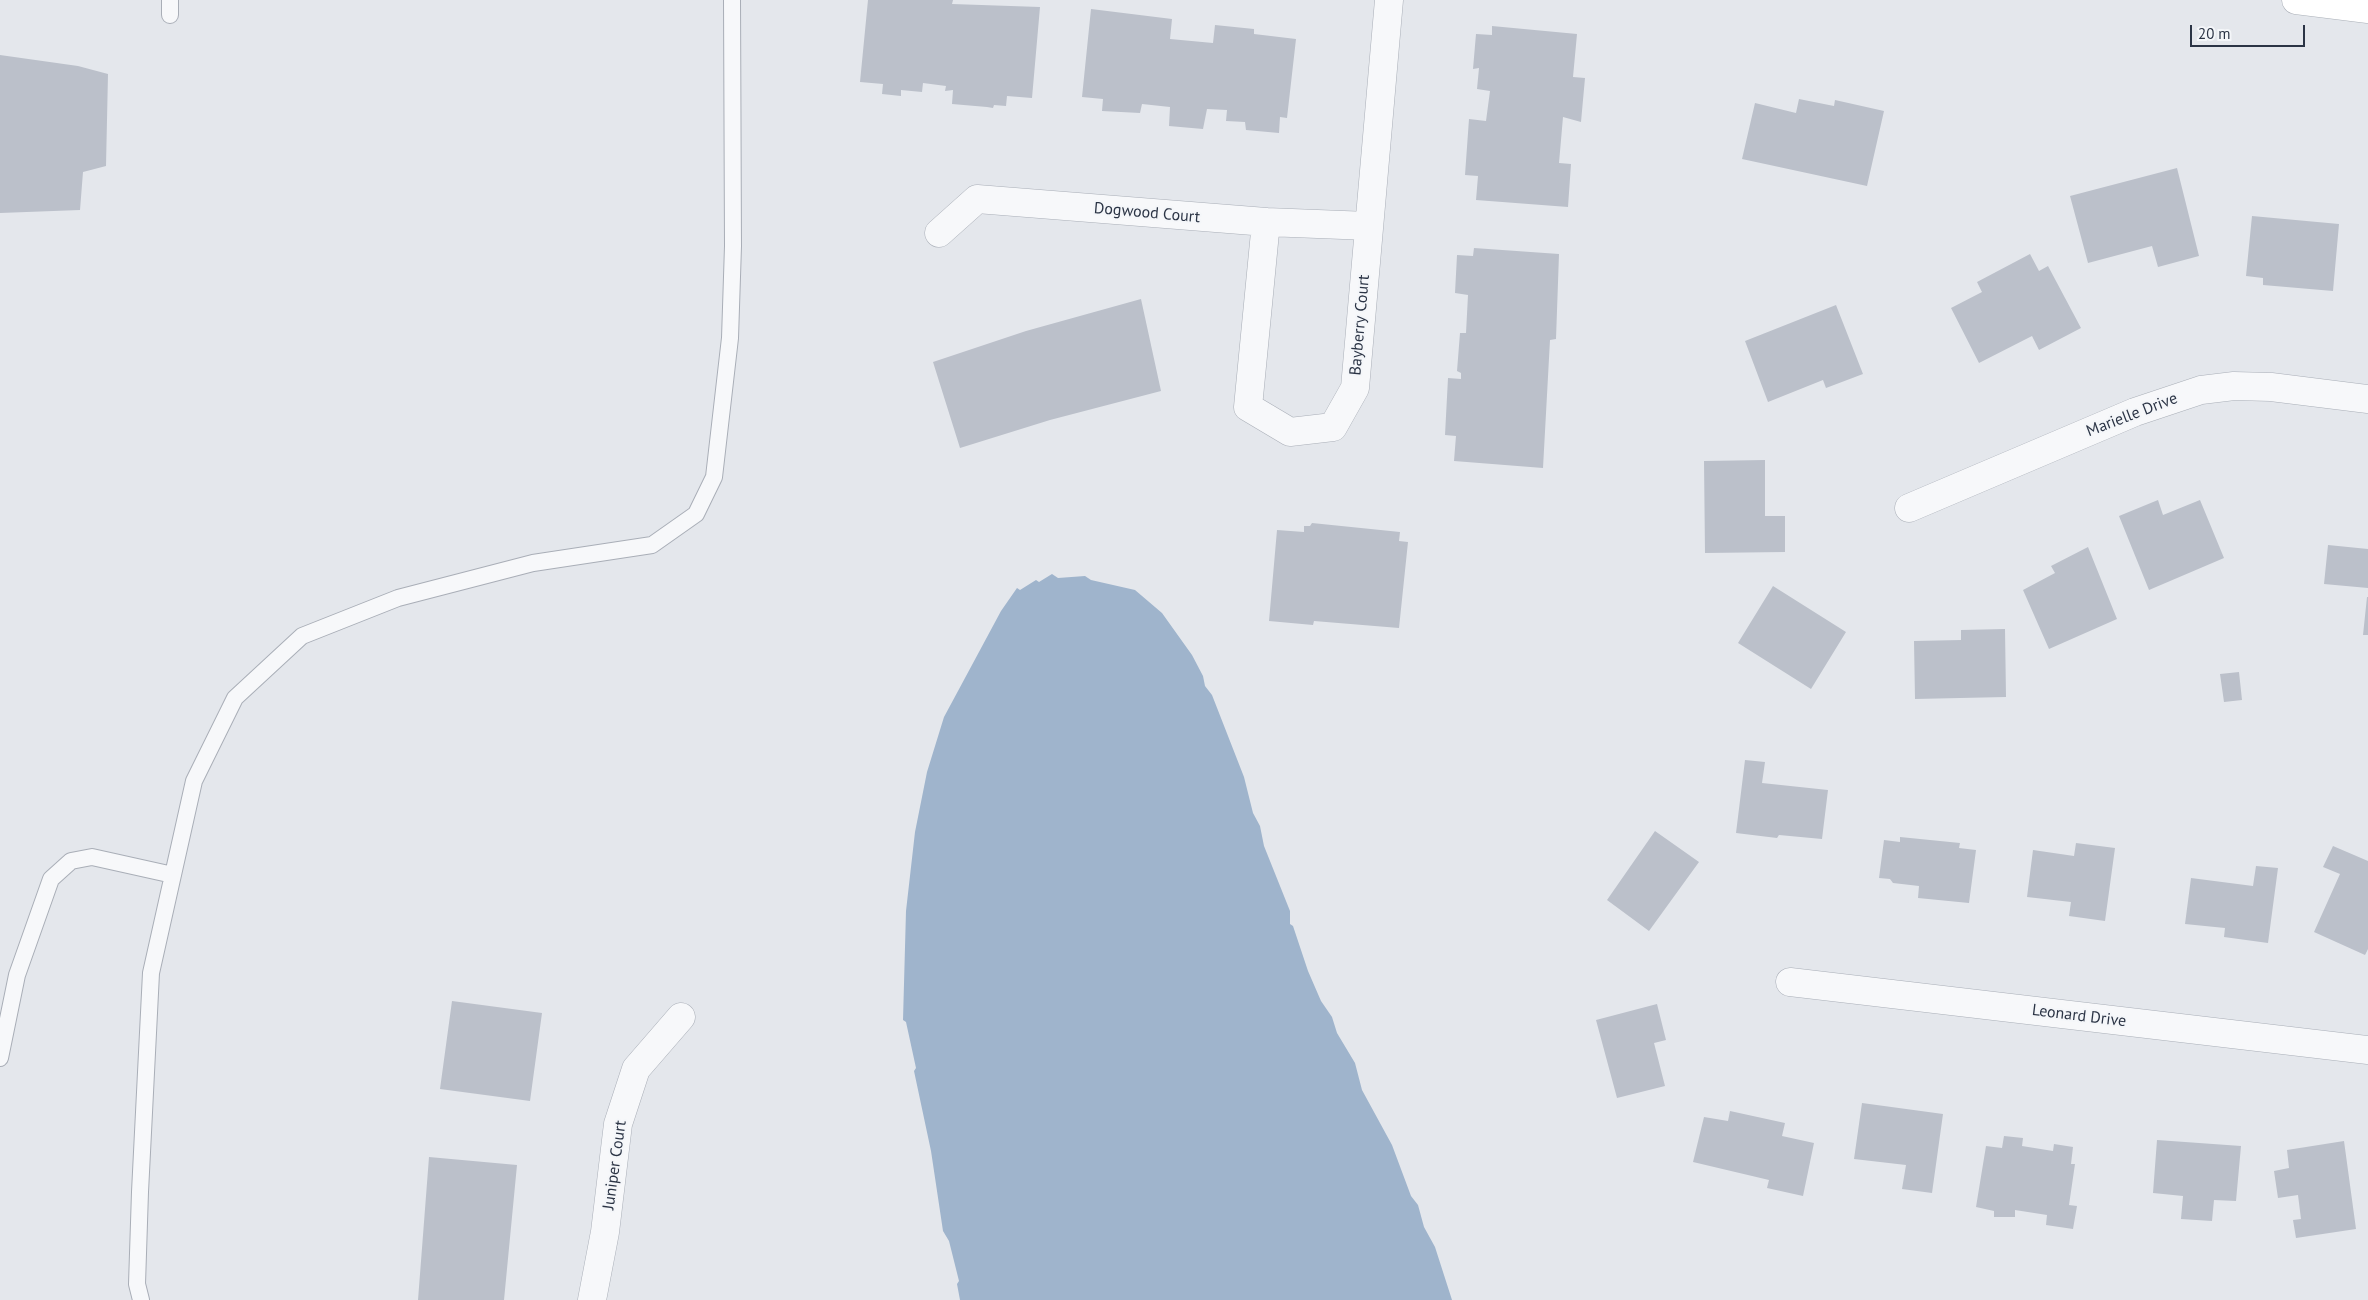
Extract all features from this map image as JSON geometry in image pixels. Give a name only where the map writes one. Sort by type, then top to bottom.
[{"type":"main road","points":[[2296,0],[2368,9]]},
{"type":"street","name":"Bayberry Court","points":[[1266,222],[1248,406],[1290,432],[1333,427],[1355,388],[1389,0]]},
{"type":"street","name":"Dogwood Court","points":[[939,234],[977,199],[1266,222],[1369,226]]},
{"type":"street","name":"Marielle Drive","points":[[1909,508],[2135,412],[2201,390],[2234,386],[2271,388],[2368,399]]},
{"type":"street","name":"Leonard Drive","points":[[1790,982],[2368,1050]]},
{"type":"street","name":"Juniper Court","points":[[592,1300],[606,1232],[618,1124],[636,1069],[680,1017]]},
{"type":"lane","points":[[141,1300],[137,1284],[151,973],[194,781],[235,698],[302,636],[398,598],[533,563],[652,545],[696,514],[714,477],[730,338],[733,246],[732,0]]},
{"type":"lane","points":[[0,1058],[17,975],[51,879],[71,861],[92,857],[173,875]]},
{"type":"water","points":[[1052,574],[1058,578],[1085,576],[1091,580],[1135,590],[1162,613],[1192,655],[1203,676],[1205,686],[1212,695],[1244,777],[1253,813],[1260,826],[1264,846],[1290,911],[1290,924],[1293,926],[1308,971],[1321,1001],[1332,1017],[1337,1033],[1355,1063],[1362,1090],[1392,1145],[1411,1196],[1418,1205],[1424,1227],[1435,1247],[1452,1300],[960,1300],[957,1284],[959,1281],[949,1241],[943,1231],[931,1151],[914,1071],[916,1068],[906,1022],[903,1020],[906,911],[915,832],[927,772],[944,717],[1001,611],[1017,588],[1020,590],[1036,580],[1039,582]]},
{"type":"building","points":[[868,0],[953,0],[952,4],[1040,7],[1032,98],[1007,96],[1006,106],[994,105],[993,108],[952,104],[953,90],[945,91],[946,86],[923,83],[922,92],[901,90],[901,96],[882,94],[883,84],[860,82]]},
{"type":"building","points":[[1091,9],[1172,19],[1170,39],[1213,43],[1215,25],[1254,29],[1254,34],[1296,39],[1287,118],[1280,117],[1279,133],[1246,130],[1245,122],[1226,121],[1227,110],[1207,109],[1203,129],[1169,126],[1170,107],[1142,104],[1140,113],[1102,111],[1103,99],[1082,97]]},
{"type":"building","points":[[1492,26],[1577,34],[1573,77],[1585,78],[1581,122],[1563,117],[1559,163],[1571,164],[1568,207],[1476,200],[1478,176],[1465,175],[1469,119],[1486,121],[1490,91],[1477,89],[1479,68],[1473,69],[1476,34],[1492,35]]},
{"type":"building","points":[[0,55],[78,66],[108,74],[106,166],[83,172],[80,210],[0,213]]},
{"type":"building","points":[[1799,99],[1834,106],[1835,100],[1884,111],[1867,186],[1742,159],[1755,103],[1796,113]]},
{"type":"building","points":[[2177,168],[2199,256],[2158,267],[2152,246],[2088,263],[2070,196]]},
{"type":"building","points":[[2252,216],[2339,224],[2333,291],[2263,285],[2263,278],[2246,276]]},
{"type":"building","points":[[1474,248],[1559,254],[1556,339],[1550,340],[1543,468],[1454,461],[1456,436],[1445,435],[1448,378],[1461,379],[1461,373],[1457,371],[1460,333],[1466,333],[1468,295],[1455,293],[1457,255],[1473,256]]},
{"type":"building","points":[[2030,254],[2039,271],[2048,266],[2081,328],[2039,350],[2032,336],[1979,363],[1951,308],[1982,292],[1977,282]]},
{"type":"building","points":[[1141,299],[1161,391],[1050,420],[960,448],[933,362],[1026,331]]},
{"type":"building","points":[[1836,305],[1863,374],[1826,388],[1823,380],[1768,402],[1745,341]]},
{"type":"building","points":[[1765,460],[1765,516],[1785,516],[1785,552],[1705,553],[1704,461]]},
{"type":"building","points":[[2158,500],[2163,515],[2200,500],[2224,558],[2149,590],[2119,516]]},
{"type":"building","points":[[1312,523],[1400,532],[1399,541],[1408,542],[1399,628],[1314,621],[1313,625],[1269,621],[1277,530],[1304,532],[1304,526],[1310,526]]},
{"type":"building","points":[[2328,545],[2368,549],[2368,588],[2324,584]]},
{"type":"building","points":[[2088,547],[2117,619],[2049,649],[2023,590],[2055,573],[2051,566]]},
{"type":"building","points":[[1773,586],[1846,632],[1811,689],[1738,643]]},
{"type":"building","points":[[2367,597],[2368,635],[2363,635]]},
{"type":"building","points":[[2005,629],[2006,697],[1915,699],[1914,641],[1961,640],[1961,630]]},
{"type":"building","points":[[2239,672],[2242,700],[2224,702],[2220,674]]},
{"type":"building","points":[[1745,760],[1765,762],[1762,783],[1828,790],[1822,839],[1779,835],[1777,838],[1736,833]]},
{"type":"building","points":[[1655,831],[1699,862],[1649,931],[1607,900]]},
{"type":"building","points":[[1900,837],[1960,843],[1959,848],[1976,850],[1969,903],[1918,898],[1919,886],[1893,883],[1890,879],[1879,878],[1884,840],[1900,842]]},
{"type":"building","points":[[2076,843],[2115,848],[2105,921],[2069,916],[2071,902],[2027,897],[2033,850],[2074,856]]},
{"type":"building","points":[[2333,846],[2368,861],[2368,949],[2365,955],[2314,932],[2340,874],[2323,867]]},
{"type":"building","points":[[2256,866],[2278,868],[2268,943],[2224,937],[2225,928],[2185,924],[2191,878],[2253,886]]},
{"type":"building","points":[[452,1001],[542,1013],[530,1101],[440,1089]]},
{"type":"building","points":[[1657,1004],[1666,1040],[1654,1043],[1665,1086],[1617,1098],[1596,1020]]},
{"type":"building","points":[[1862,1103],[1943,1114],[1932,1193],[1902,1189],[1906,1165],[1854,1159]]},
{"type":"building","points":[[1730,1111],[1785,1123],[1782,1136],[1814,1143],[1803,1196],[1767,1188],[1769,1180],[1693,1162],[1704,1117],[1728,1121]]},
{"type":"building","points":[[2004,1136],[2023,1138],[2022,1146],[2053,1151],[2054,1144],[2073,1147],[2071,1164],[2075,1164],[2069,1205],[2077,1206],[2073,1229],[2046,1225],[2047,1215],[2015,1210],[2015,1217],[1994,1217],[1994,1211],[1976,1207],[1986,1146],[2002,1148]]},
{"type":"building","points":[[2157,1140],[2241,1146],[2236,1201],[2214,1200],[2212,1221],[2181,1219],[2183,1196],[2153,1193]]},
{"type":"building","points":[[2344,1141],[2356,1229],[2296,1238],[2293,1220],[2301,1219],[2298,1195],[2278,1198],[2274,1171],[2289,1168],[2287,1150]]},
{"type":"building","points":[[429,1157],[517,1165],[504,1300],[418,1300]]}]
